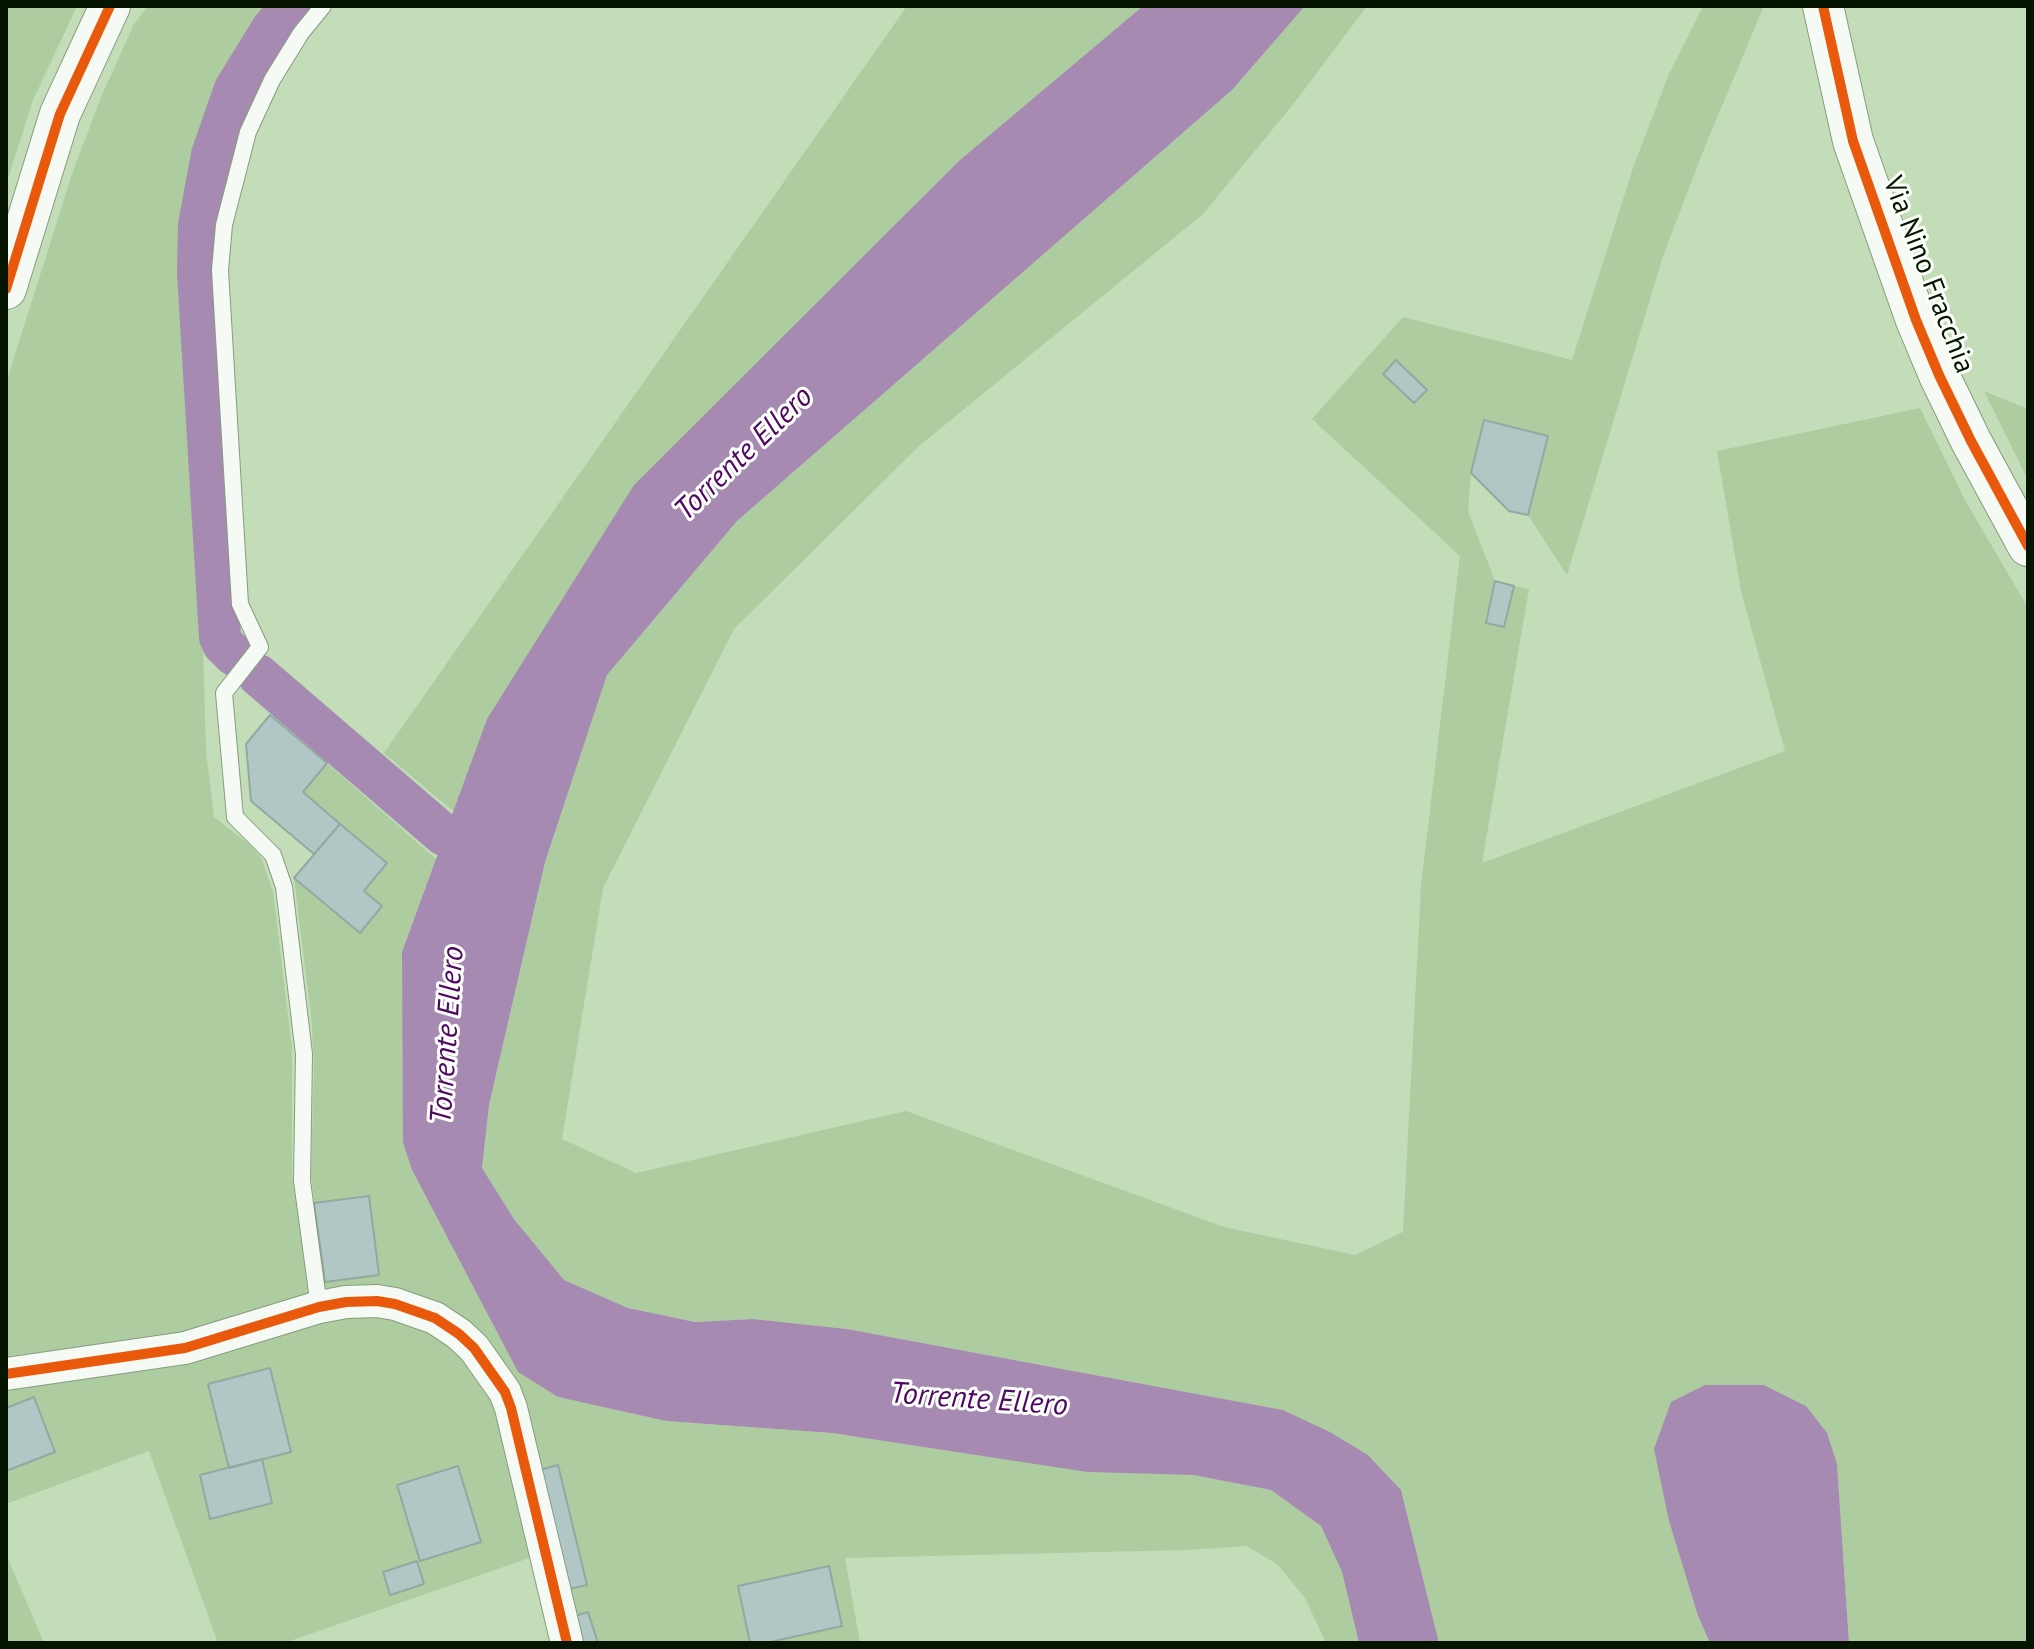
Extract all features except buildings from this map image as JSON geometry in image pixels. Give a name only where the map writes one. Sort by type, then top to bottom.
[{"type":"street","points":[[6,289],[60,114],[110,6]]},
{"type":"street","name":"Via Nino Fracchia","points":[[1823,6],[1853,141],[1916,320],[1965,428],[2028,546]]},
{"type":"street","points":[[6,1374],[185,1348],[319,1307],[368,1301],[412,1309],[435,1318],[459,1334],[490,1369],[511,1408],[567,1643]]},
{"type":"lane","points":[[319,1307],[302,1181],[302,1030],[284,887],[273,855],[235,817],[232,786],[224,693],[260,647],[240,604],[220,270],[224,225],[248,132],[272,80],[301,33],[323,6]]},
{"type":"green space","points":[[6,6],[77,6],[33,100],[6,185]]},
{"type":"green space","points":[[148,6],[274,6],[265,15],[219,92],[191,193],[182,263],[201,578],[206,751],[214,817],[250,845],[262,859],[273,892],[292,1048],[292,1175],[309,1297],[189,1334],[6,1360],[6,383],[73,171],[134,24]]},
{"type":"green space","points":[[907,6],[1143,6],[960,160],[487,719],[454,812],[384,753]]},
{"type":"green space","points":[[1305,6],[1367,6],[1295,102],[1203,214],[919,446],[734,629],[603,888],[562,1139],[636,1173],[906,1111],[1224,1227],[1355,1255],[1403,1232],[1421,886],[1460,556],[1312,419],[1403,317],[1572,360],[1634,165],[1669,74],[1703,6],[1764,6],[1663,256],[1567,575],[1528,515],[1548,436],[1484,420],[1471,473],[1468,511],[1495,581],[1486,622],[1504,627],[1514,586],[1529,589],[1482,863],[1785,751],[1741,591],[1717,451],[1920,408],[1965,500],[2028,608],[2028,1643],[1849,1643],[1837,1464],[1806,1406],[1764,1385],[1705,1385],[1669,1521],[1698,1616],[1710,1643],[1439,1643],[1401,1490],[1368,1455],[1330,1432],[1283,1410],[847,1329],[753,1319],[695,1322],[628,1308],[564,1280],[514,1219],[482,1168],[489,1105],[545,862],[607,675],[737,521],[1232,90]]},
{"type":"green space","points":[[1984,391],[2028,409],[2028,480]]},
{"type":"green space","points":[[327,763],[436,859],[402,952],[412,1170],[518,1372],[558,1397],[666,1421],[832,1433],[1087,1472],[1193,1475],[1271,1490],[1321,1526],[1342,1572],[1359,1643],[1326,1643],[1305,1598],[1278,1565],[1247,1546],[845,1558],[860,1643],[578,1643],[487,1346],[326,1294],[311,1175],[314,1063],[311,1015],[294,878],[359,933],[382,906],[364,891],[387,863],[303,792]]},
{"type":"green space","points":[[370,1313],[412,1324],[450,1343],[493,1390],[535,1556],[284,1643],[218,1643],[149,1451],[6,1504],[6,1390]]},
{"type":"green space","points":[[6,1554],[44,1643],[6,1643]]},
{"type":"water","name":"Torrente Ellero","points":[[1143,6],[1305,6],[1232,90],[737,521],[607,675],[545,862],[489,1105],[482,1168],[514,1219],[564,1280],[628,1308],[695,1322],[753,1319],[847,1329],[1283,1410],[1330,1432],[1368,1455],[1401,1490],[1439,1643],[1359,1643],[1342,1572],[1321,1526],[1271,1490],[1193,1475],[1087,1472],[832,1433],[666,1421],[558,1397],[518,1372],[412,1170],[403,1142],[402,952],[487,719],[634,485],[960,160]]},
{"type":"water","points":[[1705,1385],[1764,1385],[1806,1406],[1827,1433],[1837,1464],[1849,1643],[1710,1643],[1698,1616],[1669,1521],[1654,1449],[1671,1402]]},
{"type":"waterway","points":[[234,655],[220,637],[198,273],[199,225],[212,155],[235,89],[272,29],[292,6]]},
{"type":"waterway","points":[[258,675],[444,835]]},
{"type":"cycle path","points":[[6,289],[60,114],[110,6]]},
{"type":"cycle path","points":[[1823,6],[1853,141],[1916,320],[1971,441],[2028,546]]},
{"type":"cycle path","points":[[6,1374],[185,1348],[319,1307],[346,1302],[395,1304],[435,1318],[474,1348],[505,1392],[567,1643]]}]
